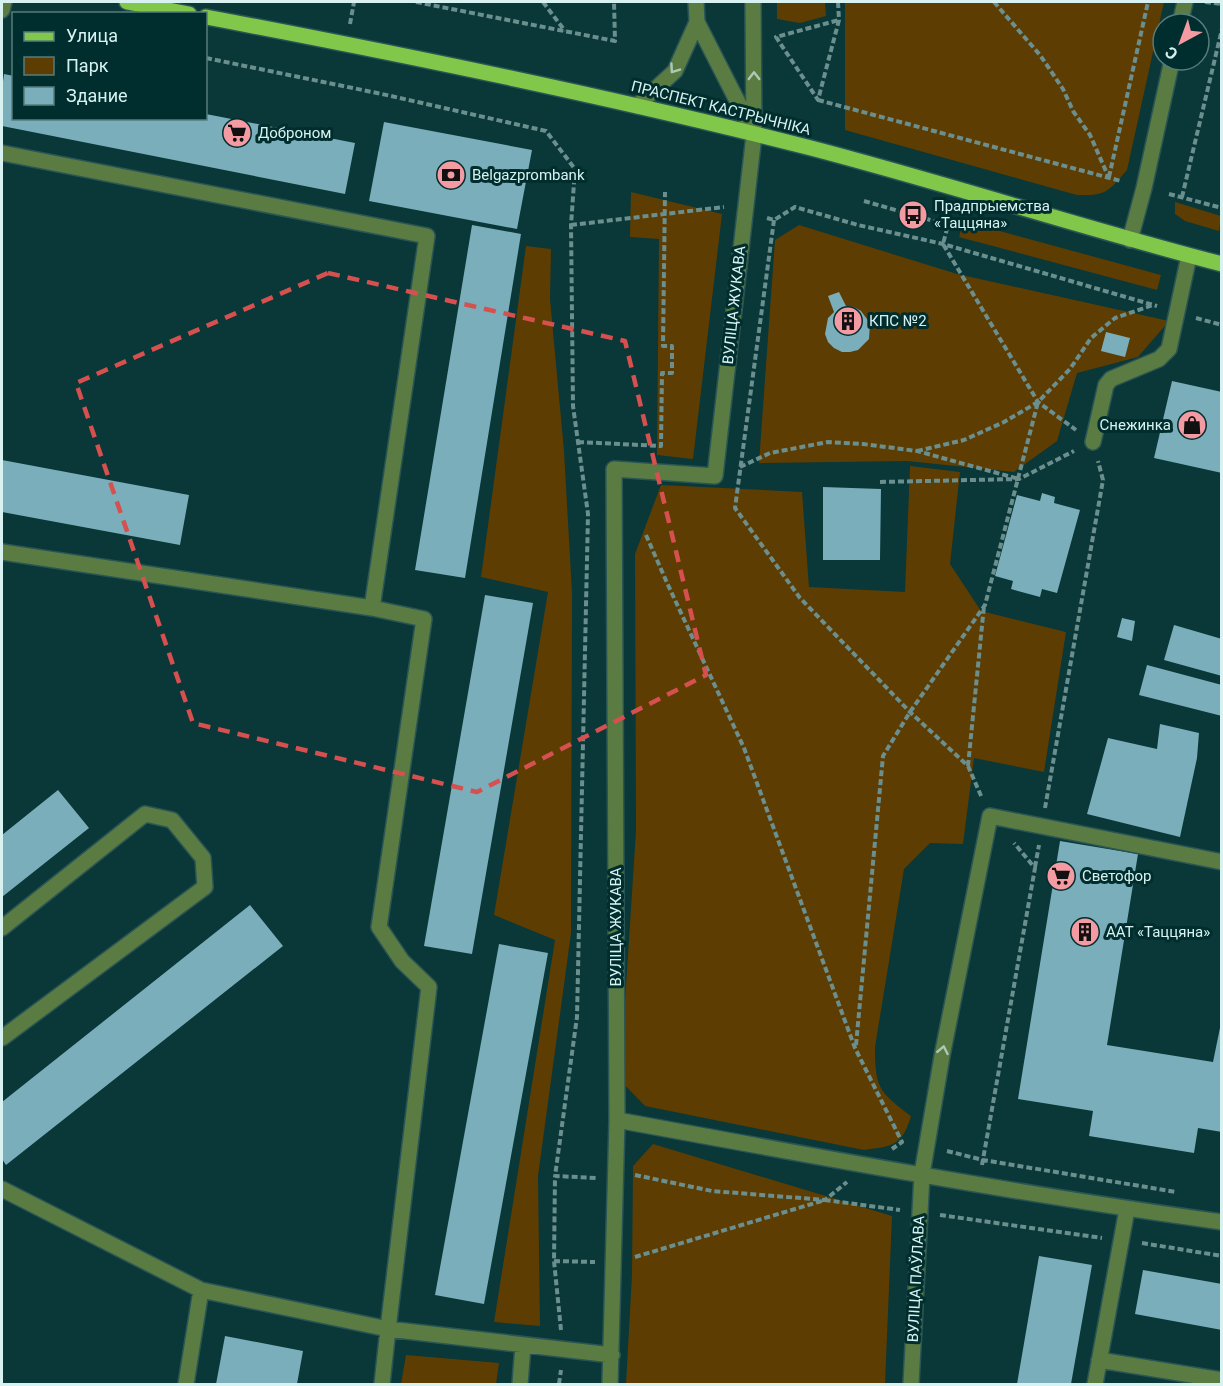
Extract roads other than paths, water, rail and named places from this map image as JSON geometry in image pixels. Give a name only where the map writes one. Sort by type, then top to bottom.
[{"type":"main road","points":[[127,2],[179,12]]},
{"type":"main road","name":"ПРАСПЕКТ КАСТРЫЧНІКА","points":[[207,17],[347,44],[637,106],[807,147],[1221,264]]},
{"type":"street","points":[[2,10],[3,2]]},
{"type":"street","points":[[696,2],[697,22],[754,135]]},
{"type":"street","name":"ВУЛІЦА ЖУКАВА","points":[[610,1384],[617,1120],[615,469],[715,476],[754,135],[753,2]]},
{"type":"street","points":[[637,106],[675,71],[697,22]]},
{"type":"street","points":[[1130,240],[1169,72]]},
{"type":"street","points":[[2,153],[427,236],[372,608]]},
{"type":"street","points":[[1093,442],[1106,385],[1111,379],[1165,355],[1169,350],[1189,256]]},
{"type":"street","points":[[2,552],[372,608],[424,619],[379,927],[402,961],[429,987],[381,1384]]},
{"type":"street","points":[[2,928],[145,814],[172,820],[203,858],[205,888],[2,1038]]},
{"type":"street","name":"ВУЛІЦА ПАЎЛАВА","points":[[911,1384],[922,1174],[990,816],[1221,862]]},
{"type":"street","points":[[617,1120],[868,1166],[1127,1209],[1221,1222]]},
{"type":"street","points":[[2,1189],[201,1290],[388,1329],[612,1355]]},
{"type":"street","points":[[1095,1384],[1127,1209]]},
{"type":"street","points":[[186,1384],[201,1290]]},
{"type":"street","points":[[520,1384],[523,1345]]},
{"type":"street","points":[[1099,1360],[1221,1380]]},
{"type":"place","name":"Доброном","points":[[237,133]]},
{"type":"place","name":"Belgazprombank","points":[[451,175]]},
{"type":"place","name":"Прадпрыемства «Таццяна»","points":[[913,215]]},
{"type":"place","name":"КПС №2","points":[[848,321]]},
{"type":"place","name":"Снежинка","points":[[1192,425]]},
{"type":"place","name":"Светофор","points":[[1061,876]]},
{"type":"place","name":"ААТ «Таццяна»","points":[[1085,932]]}]
